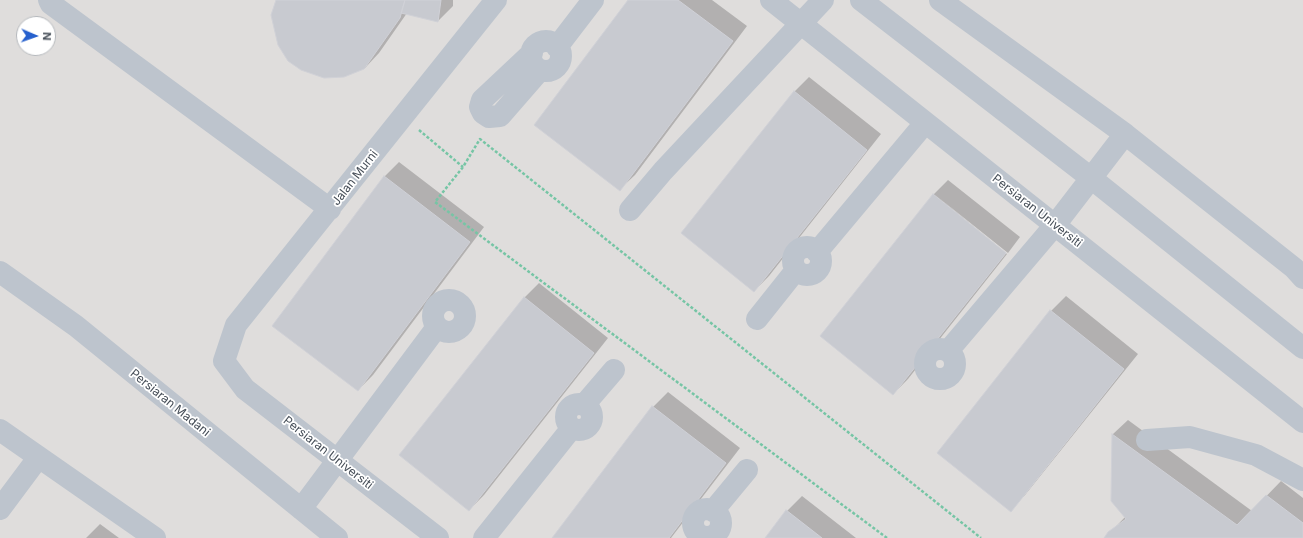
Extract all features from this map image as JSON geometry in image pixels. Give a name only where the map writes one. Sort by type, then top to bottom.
[{"type":"street","points":[[49,0],[51,4],[330,209]]},
{"type":"street","name":"Jalan Murni","points":[[224,361],[236,325],[496,0]]},
{"type":"street","points":[[536,61],[553,70],[558,66],[560,53],[557,47],[594,0]]},
{"type":"street","name":"Persiaran Universiti","points":[[771,0],[1303,421]]},
{"type":"street","points":[[630,210],[662,171],[823,0]]},
{"type":"street","points":[[861,0],[1091,178],[1303,348]]},
{"type":"street","points":[[940,0],[1125,134],[1294,268],[1303,278]]},
{"type":"street","points":[[757,319],[796,270],[801,274],[813,273],[821,264],[817,252],[926,122]]},
{"type":"street","points":[[948,351],[1055,225],[1125,134]]},
{"type":"street","name":"Persiaran Madani","points":[[0,272],[76,326],[337,538]]},
{"type":"street","points":[[301,509],[437,327]]},
{"type":"street","name":"Persiaran Universiti","points":[[224,361],[245,389],[438,538]]},
{"type":"street","points":[[484,538],[571,429],[582,431],[591,424],[592,413],[584,405],[614,370]]},
{"type":"street","points":[[0,430],[154,538]]},
{"type":"street","points":[[1147,440],[1190,437],[1256,455],[1303,480]]},
{"type":"street","points":[[0,509],[38,458]]},
{"type":"street","points":[[694,535],[706,537],[718,532],[721,527],[721,521],[713,511],[747,470]]},
{"type":"path","points":[[403,117],[463,167]]},
{"type":"path","points":[[887,538],[435,202],[463,167],[480,139],[981,538]]},
{"type":"shaded area","points":[[0,0],[1303,0],[1303,538],[0,538]]},
{"type":"building","points":[[276,0],[405,0],[400,18],[364,69],[344,77],[324,78],[301,70],[288,61],[278,45],[271,15]]},
{"type":"building","points":[[405,0],[441,0],[438,22],[401,13]]},
{"type":"building","points":[[628,0],[678,0],[733,41],[620,191],[534,125]]},
{"type":"building","points":[[794,91],[867,150],[754,292],[681,233]]},
{"type":"building","points":[[384,176],[470,242],[358,391],[272,326]]},
{"type":"building","points":[[933,194],[1006,253],[893,395],[820,336]]},
{"type":"building","points":[[524,297],[594,353],[469,511],[399,455]]},
{"type":"building","points":[[1050,310],[1124,369],[1011,512],[937,453]]},
{"type":"building","points":[[652,406],[726,463],[669,538],[552,538]]},
{"type":"building","points":[[1112,434],[1237,525],[1266,495],[1303,523],[1303,538],[1104,538],[1108,532],[1126,519],[1111,501]]},
{"type":"building","points":[[786,510],[822,538],[765,538]]}]
